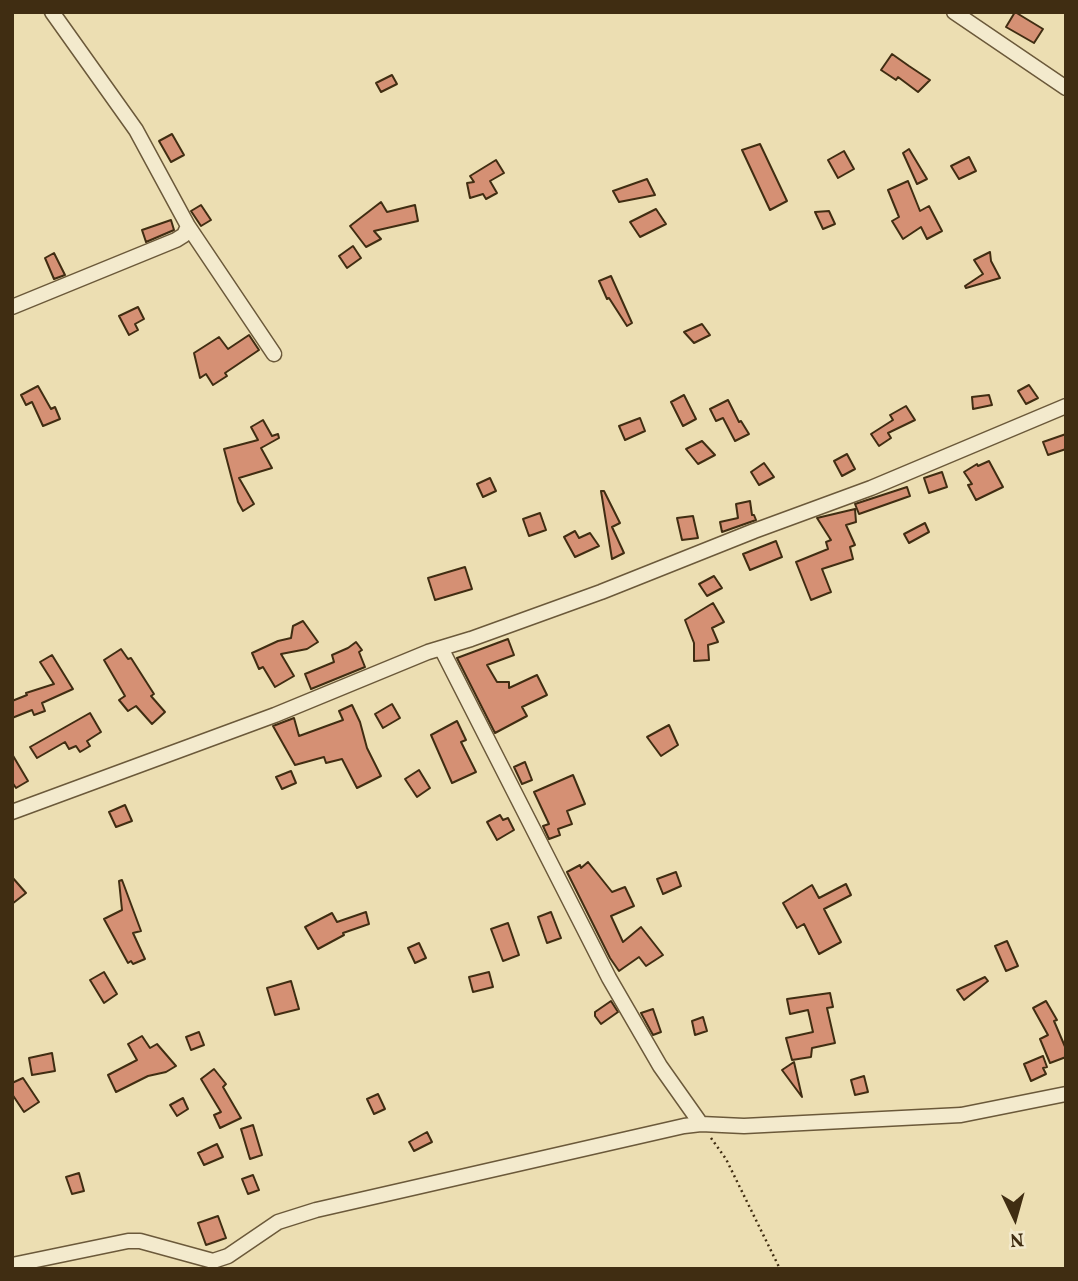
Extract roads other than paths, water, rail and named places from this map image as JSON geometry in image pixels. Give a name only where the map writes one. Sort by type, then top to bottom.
[{"type":"street","points":[[52,12],[136,130],[188,226],[274,354]]},
{"type":"street","points":[[954,12],[1066,88]]},
{"type":"street","points":[[12,307],[176,240],[184,235],[188,226]]},
{"type":"street","points":[[12,812],[871,488],[1066,406]]},
{"type":"street","points":[[441,648],[609,978],[660,1066],[701,1124]]},
{"type":"street","points":[[12,1265],[128,1241],[140,1241],[213,1261],[228,1256],[278,1222],[316,1210],[626,1138],[701,1124],[744,1126],[961,1115],[1066,1094]]}]
